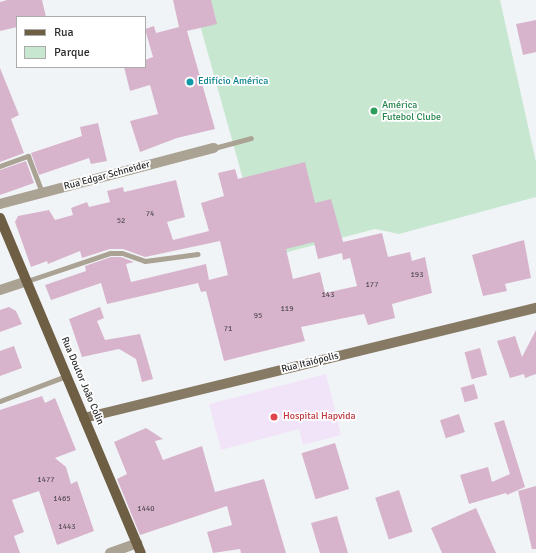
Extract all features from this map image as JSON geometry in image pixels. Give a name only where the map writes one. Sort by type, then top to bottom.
[{"type":"main road","name":"Rua Doutor João Colin","points":[[0,218],[141,553]]},
{"type":"main road","name":"Rua Itaiópolis","points":[[84,418],[536,308]]},
{"type":"street","name":"Rua Edgar Schneider","points":[[0,204],[214,148]]},
{"type":"street","points":[[0,290],[27,281]]},
{"type":"street","points":[[110,553],[137,543]]},
{"type":"lane","points":[[214,148],[251,138]]},
{"type":"lane","points":[[0,166],[28,156],[42,193]]},
{"type":"lane","points":[[27,281],[110,253],[122,253],[145,261],[198,254]]},
{"type":"lane","points":[[0,400],[66,376]]},
{"type":"shaded area","name":"Hospital Hapvida","points":[[326,374],[341,435],[303,445],[299,429],[221,450],[209,404]]},
{"type":"green space","name":"América Futebol Clube","points":[[193,0],[500,0],[536,162],[536,197],[399,234],[375,229],[265,258]]},
{"type":"building","points":[[7,0],[42,0],[46,16],[16,16],[16,27],[0,31],[0,2]]},
{"type":"building","points":[[173,0],[211,0],[217,24],[187,31],[215,129],[177,138],[140,152],[130,121],[158,114],[150,85],[130,91],[124,68],[146,68],[146,60],[153,57],[146,29],[154,26],[156,33],[179,27]]},
{"type":"building","points":[[536,20],[536,52],[523,55],[516,24]]},
{"type":"building","points":[[0,68],[19,115],[11,119],[24,153],[0,162]]},
{"type":"building","points":[[98,123],[107,161],[91,164],[89,158],[39,175],[31,153],[82,136],[80,127]]},
{"type":"building","points":[[26,161],[34,183],[0,195],[0,170]]},
{"type":"building","points":[[305,162],[315,203],[331,199],[343,242],[382,233],[388,257],[410,252],[412,261],[425,257],[432,293],[392,304],[395,318],[368,325],[364,314],[301,327],[305,341],[224,361],[206,291],[201,292],[198,283],[107,304],[101,283],[51,300],[45,285],[86,271],[85,266],[111,257],[121,257],[134,262],[126,264],[131,282],[206,264],[209,280],[228,275],[220,241],[145,257],[123,249],[110,249],[82,258],[80,251],[48,264],[47,261],[31,267],[15,222],[18,216],[49,210],[55,220],[73,215],[71,208],[87,202],[89,207],[110,202],[107,191],[123,187],[124,192],[176,180],[185,217],[167,222],[173,240],[209,231],[201,203],[224,196],[218,173],[235,169],[238,179]],"holes":[[[314,242],[318,259],[342,253],[343,260],[350,258],[357,286],[325,293],[320,272],[293,279],[286,249]]]},
{"type":"building","points":[[524,240],[531,278],[505,284],[507,291],[483,296],[472,255]]},
{"type":"building","points":[[9,307],[16,311],[22,324],[0,332],[0,310]]},
{"type":"building","points":[[100,307],[104,318],[97,321],[105,340],[140,334],[153,379],[142,382],[136,359],[119,349],[82,357],[69,319]]},
{"type":"building","points":[[536,330],[536,374],[525,378],[524,374],[510,378],[497,341],[515,336],[522,357]]},
{"type":"building","points":[[14,346],[22,368],[0,376],[0,351]]},
{"type":"building","points":[[480,348],[487,375],[472,379],[465,352]]},
{"type":"building","points":[[474,384],[478,398],[465,402],[461,388]]},
{"type":"building","points":[[42,396],[45,403],[55,398],[76,450],[55,458],[66,467],[71,484],[77,481],[94,531],[57,545],[39,491],[12,500],[24,532],[14,536],[20,553],[0,553],[0,410]]},
{"type":"building","points":[[459,414],[465,432],[446,438],[440,420]]},
{"type":"building","points":[[504,420],[525,487],[507,495],[506,493],[469,504],[460,475],[488,467],[492,482],[510,474],[494,423]]},
{"type":"building","points":[[146,428],[163,439],[155,441],[163,460],[202,446],[215,492],[264,479],[286,553],[241,553],[240,549],[213,553],[207,532],[232,525],[227,506],[140,535],[117,479],[127,474],[114,442]]},
{"type":"building","points":[[335,443],[349,489],[316,499],[302,453]]},
{"type":"building","points":[[536,486],[536,549],[532,549],[518,491]]},
{"type":"building","points":[[399,490],[413,532],[389,540],[375,498]]},
{"type":"building","points":[[476,508],[496,553],[442,553],[431,528]]},
{"type":"building","points":[[337,516],[348,553],[320,553],[311,523]]},
{"type":"place","name":"Edifício América","points":[[190,82]]},
{"type":"place","name":"América Futebol Clube","points":[[374,111]]},
{"type":"place","name":"Hospital Hapvida","points":[[274,417]]}]
